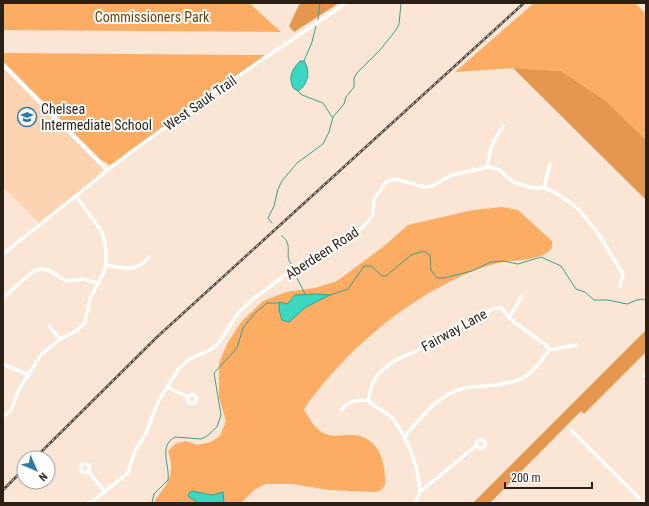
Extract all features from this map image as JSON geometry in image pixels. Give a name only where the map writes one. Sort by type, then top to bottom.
[{"type":"street","name":"West Sauk Trail","points":[[3,254],[107,170],[197,104],[346,3]]},
{"type":"street","points":[[3,65],[107,170]]},
{"type":"street","points":[[503,126],[493,140],[488,157],[488,168],[498,169],[513,182],[523,186],[544,188],[556,193],[580,211],[598,233],[623,274],[620,286]]},
{"type":"street","points":[[544,188],[550,164]]},
{"type":"street","name":"Aberdeen Road","points":[[87,503],[105,492],[128,473],[134,453],[146,433],[158,402],[179,368],[190,359],[210,350],[218,344],[239,312],[252,300],[304,261],[351,238],[373,215],[374,199],[386,182],[395,179],[425,188],[432,186],[452,175],[488,168]]},
{"type":"street","points":[[3,418],[11,410],[18,389],[29,375],[41,354],[60,339],[78,330],[85,322],[90,299],[106,265],[106,249],[102,232],[76,196]]},
{"type":"street","points":[[106,265],[126,269],[136,268],[145,262],[149,257]]},
{"type":"street","points":[[3,298],[32,272],[41,269],[48,270],[66,281],[84,279],[97,283]]},
{"type":"street","points":[[510,318],[522,296]]},
{"type":"street","name":"Fairway Lane","points":[[368,400],[373,382],[379,373],[394,361],[473,321],[489,310],[501,308],[510,318],[546,345],[550,350]]},
{"type":"street","points":[[49,326],[60,339]]},
{"type":"street","points":[[404,438],[422,414],[451,394],[464,388],[522,380],[540,364],[550,350],[576,345]]},
{"type":"street","points":[[3,364],[29,375]]},
{"type":"street","points":[[167,387],[188,397]]},
{"type":"street","points":[[341,410],[346,404],[354,400],[368,400],[393,418],[404,438],[417,471],[420,492]]},
{"type":"street","points":[[571,430],[644,503]]},
{"type":"street","points":[[415,503],[420,492],[477,445]]},
{"type":"street","points":[[88,471],[105,492]]},
{"type":"shaded area","points":[[300,3],[339,3],[294,32],[289,26]]},
{"type":"shaded area","name":"Chelsea Intermediate School","points":[[3,68],[102,168],[102,171],[98,176],[39,223],[3,187]]},
{"type":"shaded area","points":[[513,68],[561,71],[606,101],[646,140],[646,200]]},
{"type":"shaded area","points":[[646,330],[646,352],[584,414],[581,411],[490,503],[473,503]]},
{"type":"green space","name":"Commissioners Park","points":[[3,3],[249,3],[281,32],[3,30]]},
{"type":"green space","points":[[534,3],[635,3],[646,14],[646,140],[606,101],[561,71],[513,68],[455,72]]},
{"type":"green space","name":"Commissioners Park","points":[[3,53],[265,55],[110,165],[101,160],[3,61]]},
{"type":"green space","points":[[502,207],[518,210],[552,241],[552,248],[534,258],[498,263],[470,272],[416,301],[394,316],[354,350],[319,388],[304,409],[309,419],[323,433],[332,436],[356,435],[367,439],[373,444],[381,456],[383,463],[385,485],[380,491],[329,490],[293,484],[265,484],[254,490],[241,503],[155,503],[155,500],[167,483],[171,472],[168,451],[175,444],[186,441],[197,445],[211,442],[220,436],[226,421],[219,397],[219,363],[228,342],[242,321],[263,301],[286,292],[315,288],[337,281],[383,247],[408,225],[473,210]]},
{"type":"water","points":[[300,61],[304,61],[308,73],[306,82],[298,91],[293,88],[291,77],[293,70]]},
{"type":"water","points":[[295,295],[330,295],[306,307],[289,322],[282,320],[279,310],[279,302],[287,304]]},
{"type":"water","points":[[192,491],[212,495],[223,492],[224,503],[198,503],[189,497],[188,494]]},
{"type":"waterway","points":[[318,20],[320,3]]},
{"type":"waterway","points":[[272,223],[268,218],[274,206],[278,189],[282,181],[297,163],[323,144],[329,132],[333,117],[344,104],[346,97],[354,87],[354,78],[357,73],[380,50],[396,30],[399,24],[401,3]]},
{"type":"waterway","points":[[304,61],[312,42],[316,26]]},
{"type":"waterway","points":[[298,91],[302,95],[323,103],[332,117]]},
{"type":"waterway","points":[[282,236],[288,243],[288,259],[293,265]]},
{"type":"waterway","points":[[330,295],[348,289],[364,266],[371,266],[382,276],[386,276],[411,255],[424,251],[430,255],[431,270],[437,278],[444,278],[472,271],[491,262],[503,261],[518,264],[541,257],[561,266],[576,289],[585,292],[594,300],[608,300],[627,304],[643,299],[646,301]]},
{"type":"waterway","points":[[297,270],[296,276],[305,294]]},
{"type":"waterway","points":[[152,503],[154,494],[168,480],[166,456],[167,445],[175,437],[201,439],[217,427],[221,415],[214,373],[237,348],[243,328],[254,314],[267,303],[278,303]]},
{"type":"railway","points":[[43,450],[157,337],[524,3]]},
{"type":"railway","points":[[3,490],[16,477]]},
{"type":"place","name":"Chelsea Intermediate School","points":[[27,117]]}]
